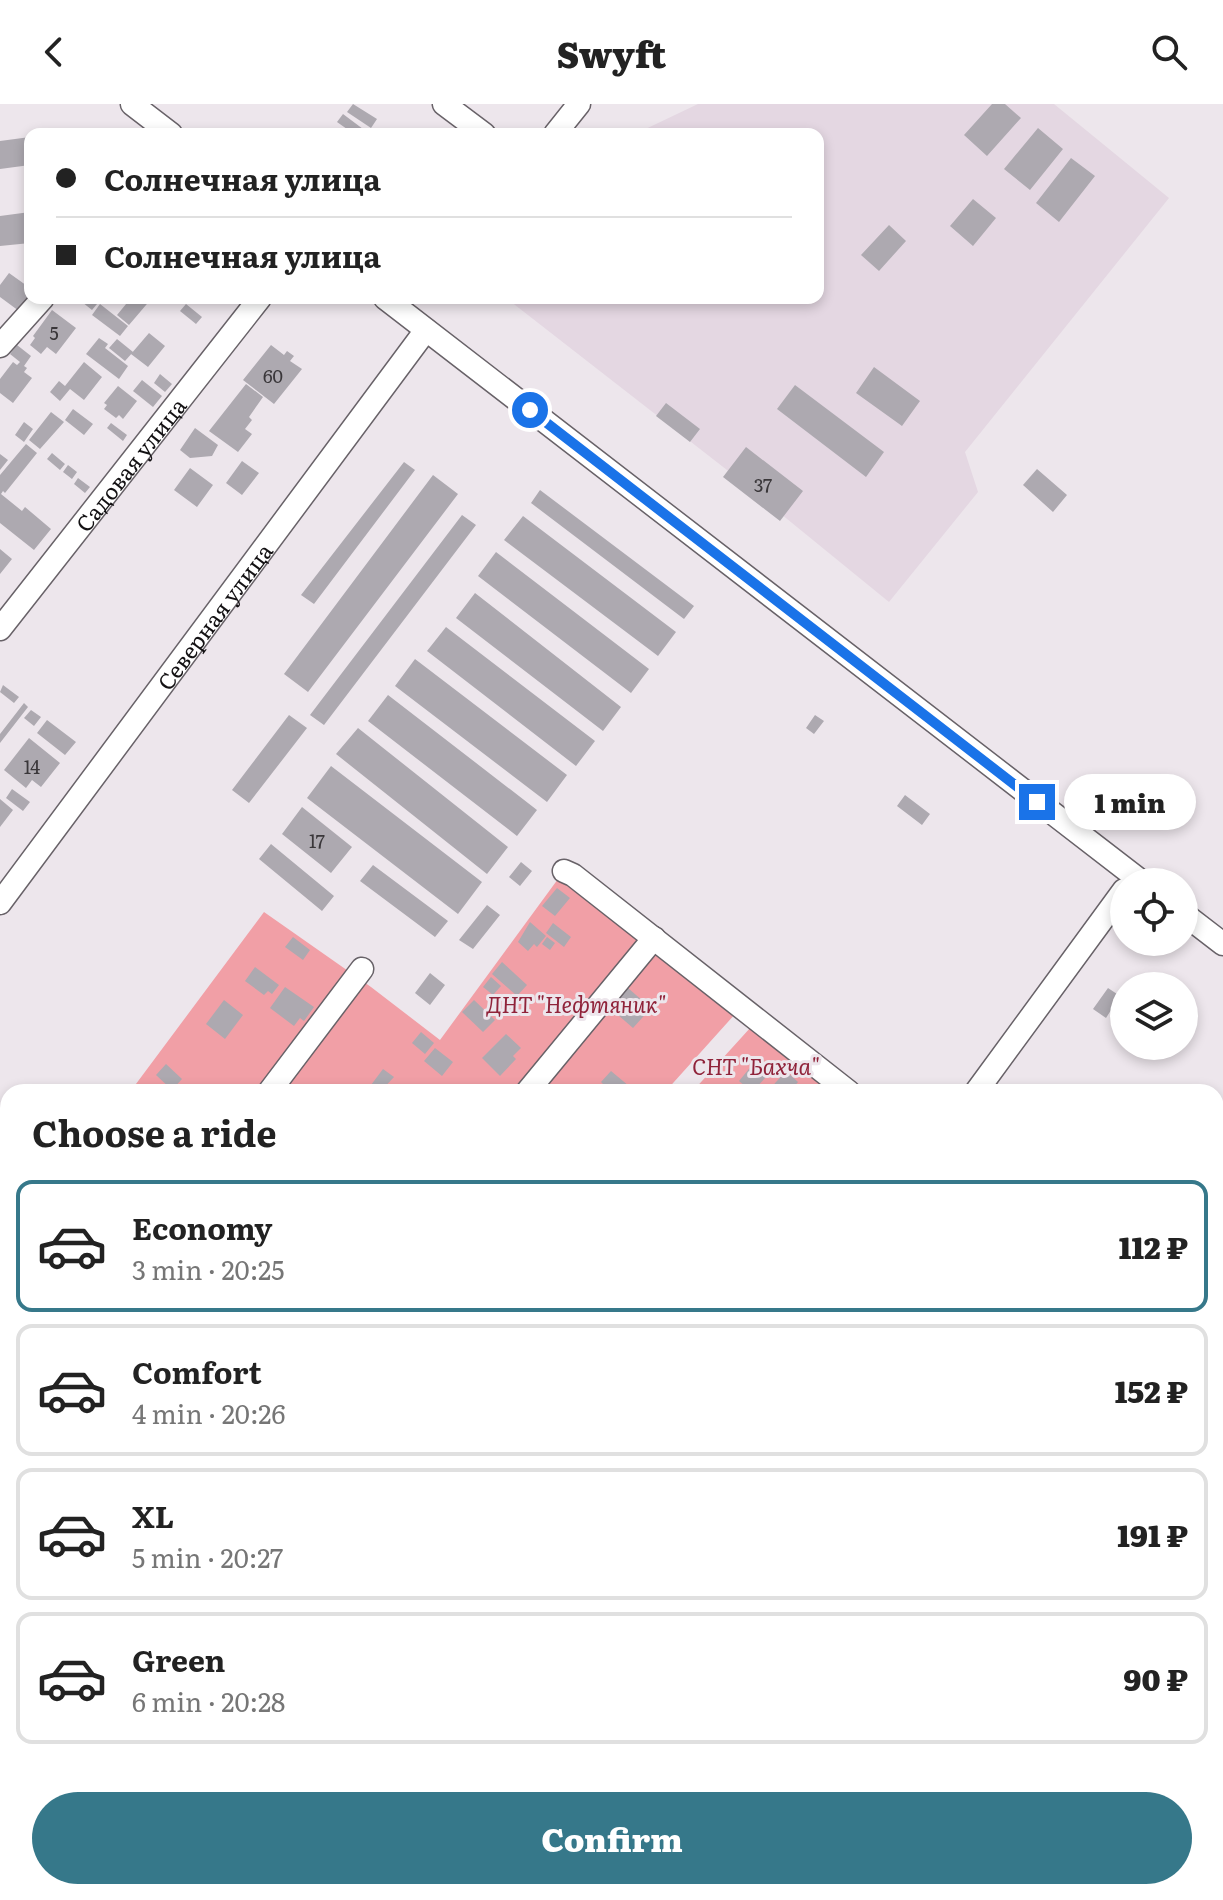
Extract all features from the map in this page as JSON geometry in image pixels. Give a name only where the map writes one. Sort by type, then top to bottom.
[{"type":"street","points":[[444,104],[476,128]]},
{"type":"street","points":[[560,128],[579,104]]},
{"type":"street","points":[[143,107],[165,128]]},
{"type":"street","points":[[0,346],[38,304]]},
{"type":"street","name":"Садовая улица","points":[[0,629],[255,304]]},
{"type":"street","points":[[393,304],[1113,868]]},
{"type":"street","name":"Северная улица","points":[[0,903],[426,330]]},
{"type":"street","points":[[564,871],[839,1084]]},
{"type":"street","points":[[982,1084],[1110,912]]},
{"type":"street","points":[[1198,925],[1223,944]]},
{"type":"street","points":[[534,1084],[654,938]]},
{"type":"street","points":[[275,1084],[362,969]]},
{"type":"shaded area","points":[[698,104],[1054,104],[1169,198],[965,452],[978,492],[889,602],[727,470],[514,304],[824,304],[824,128],[648,128]]},
{"type":"green space","name":"ДНТ \"Нефтяник\"","points":[[558,879],[736,1013],[672,1084],[136,1084],[264,912],[440,1040]]},
{"type":"green space","name":"СНТ \"Бахча\"","points":[[751,1027],[825,1084],[699,1084]]},
{"type":"building","points":[[353,104],[377,119],[371,128],[347,112]]},
{"type":"building","points":[[992,104],[1005,104],[1021,118],[987,156],[964,135]]},
{"type":"building","points":[[343,114],[362,128],[346,128],[337,122]]},
{"type":"building","points":[[1038,128],[1063,149],[1030,190],[1004,169]]},
{"type":"building","points":[[24,138],[24,166],[0,169],[0,141]]},
{"type":"building","points":[[1071,158],[1095,176],[1059,222],[1036,203]]},
{"type":"building","points":[[973,199],[996,218],[973,246],[950,226]]},
{"type":"building","points":[[24,213],[24,244],[0,246],[0,216]]},
{"type":"building","points":[[889,225],[906,241],[879,271],[861,255]]},
{"type":"building","points":[[9,273],[24,284],[24,304],[19,311],[0,297],[0,285]]},
{"type":"building","points":[[100,304],[128,326],[120,336],[92,315]]},
{"type":"building","points":[[126,304],[147,304],[129,325],[117,315]]},
{"type":"building","points":[[186,304],[202,317],[196,324],[180,311]]},
{"type":"building","points":[[52,310],[76,328],[56,354],[47,347],[41,354],[30,345]]},
{"type":"building","points":[[149,333],[165,346],[148,367],[131,354]]},
{"type":"building","points":[[99,338],[108,344],[105,348],[128,366],[119,379],[86,354]]},
{"type":"building","points":[[117,339],[133,352],[125,361],[109,348]]},
{"type":"building","points":[[17,345],[31,356],[24,366],[27,368],[24,372],[32,378],[13,403],[0,393],[0,379],[13,362],[17,365],[20,362],[10,354]]},
{"type":"building","points":[[271,345],[284,355],[287,351],[294,356],[290,361],[302,369],[274,404],[243,380]]},
{"type":"building","points":[[84,362],[102,377],[84,400],[70,389],[60,401],[50,392],[59,381],[65,386]]},
{"type":"building","points":[[874,367],[920,401],[902,426],[856,393]]},
{"type":"building","points":[[160,374],[172,384],[165,392],[154,383]]},
{"type":"building","points":[[142,380],[162,396],[153,407],[133,391]]},
{"type":"building","points":[[246,384],[263,397],[245,429],[252,434],[238,452],[209,431]]},
{"type":"building","points":[[795,385],[884,452],[866,477],[777,409]]},
{"type":"building","points":[[118,386],[137,401],[123,419],[104,409],[107,405],[104,403]]},
{"type":"building","points":[[666,403],[700,429],[690,442],[656,416]]},
{"type":"building","points":[[73,409],[93,424],[84,435],[65,420]]},
{"type":"building","points":[[51,412],[64,422],[40,449],[29,440]]},
{"type":"building","points":[[24,422],[33,429],[24,442],[15,435]]},
{"type":"building","points":[[111,423],[127,435],[123,441],[107,428]]},
{"type":"building","points":[[195,428],[218,445],[212,456],[190,458],[180,450]]},
{"type":"building","points":[[26,444],[37,453],[1,494],[22,511],[25,507],[51,529],[34,550],[0,523],[0,475]]},
{"type":"building","points":[[746,447],[803,491],[780,521],[723,477]]},
{"type":"building","points":[[52,453],[65,464],[60,470],[47,459]]},
{"type":"building","points":[[0,454],[8,460],[0,470]]},
{"type":"building","points":[[242,461],[259,473],[242,495],[226,483]]},
{"type":"building","points":[[404,462],[415,470],[314,604],[301,595]]},
{"type":"building","points":[[68,465],[77,472],[72,479],[63,472]]},
{"type":"building","points":[[190,468],[213,485],[197,507],[174,490]]},
{"type":"building","points":[[1037,469],[1067,495],[1053,512],[1023,485]]},
{"type":"building","points":[[433,475],[458,494],[308,692],[284,674]]},
{"type":"building","points":[[78,478],[90,487],[85,493],[74,484]]},
{"type":"building","points":[[540,490],[694,606],[684,619],[531,503]]},
{"type":"building","points":[[462,515],[476,525],[324,725],[310,715]]},
{"type":"building","points":[[523,516],[676,632],[658,656],[504,540]]},
{"type":"building","points":[[0,549],[12,559],[0,574]]},
{"type":"building","points":[[496,552],[649,669],[631,693],[478,576]]},
{"type":"building","points":[[475,593],[621,707],[603,731],[456,618]]},
{"type":"building","points":[[446,627],[595,741],[576,766],[427,651]]},
{"type":"building","points":[[415,659],[567,775],[547,802],[395,686]]},
{"type":"building","points":[[3,685],[19,697],[14,703],[0,692]]},
{"type":"building","points":[[388,695],[537,810],[517,836],[368,721]]},
{"type":"building","points":[[24,703],[28,707],[0,743],[0,734]]},
{"type":"building","points":[[31,710],[41,717],[34,726],[24,718]]},
{"type":"building","points":[[289,715],[307,728],[249,803],[232,790]]},
{"type":"building","points":[[815,715],[824,721],[814,734],[806,728]]},
{"type":"building","points":[[47,720],[76,742],[65,755],[37,733]]},
{"type":"building","points":[[358,728],[508,847],[487,874],[336,754]]},
{"type":"building","points":[[29,738],[60,763],[41,787],[32,780],[26,788],[4,770]]},
{"type":"building","points":[[331,766],[482,882],[458,914],[307,798]]},
{"type":"building","points":[[12,789],[30,802],[23,811],[6,798]]},
{"type":"building","points":[[905,795],[930,814],[922,825],[897,806]]},
{"type":"building","points":[[0,799],[13,810],[0,827]]},
{"type":"building","points":[[302,807],[352,847],[331,873],[282,834]]},
{"type":"building","points":[[271,844],[334,896],[322,911],[259,859]]},
{"type":"building","points":[[521,862],[532,871],[520,886],[509,877]]},
{"type":"building","points":[[373,865],[448,921],[435,937],[360,881]]},
{"type":"building","points":[[557,888],[570,898],[555,916],[542,906]]},
{"type":"building","points":[[487,905],[500,915],[473,949],[459,940]]},
{"type":"building","points":[[530,922],[546,936],[537,947],[534,944],[528,951],[518,942]]},
{"type":"building","points":[[553,923],[571,937],[564,947],[546,933]]},
{"type":"building","points":[[293,937],[310,950],[303,960],[285,947]]},
{"type":"building","points":[[547,937],[555,943],[550,950],[542,944]]},
{"type":"building","points":[[502,962],[527,985],[517,996],[492,974]]},
{"type":"building","points":[[255,967],[279,985],[272,994],[268,991],[264,995],[245,981]]},
{"type":"building","points":[[430,973],[445,985],[430,1005],[415,993]]},
{"type":"building","points":[[491,977],[501,986],[493,995],[483,987]]},
{"type":"building","points":[[285,987],[314,1007],[304,1021],[300,1018],[294,1026],[270,1008]]},
{"type":"building","points":[[628,988],[651,1008],[633,1028],[610,1008]]},
{"type":"building","points":[[1110,989],[1110,1012],[1106,1018],[1093,1009]]},
{"type":"building","points":[[224,1000],[243,1015],[225,1039],[206,1024]]},
{"type":"building","points":[[474,1000],[495,1020],[483,1032],[462,1012]]},
{"type":"building","points":[[421,1032],[434,1043],[425,1054],[412,1043]]},
{"type":"building","points":[[506,1034],[521,1048],[513,1056],[516,1059],[500,1076],[482,1058]]},
{"type":"building","points":[[435,1048],[453,1062],[442,1076],[424,1061]]},
{"type":"building","points":[[166,1064],[182,1079],[177,1084],[166,1084],[156,1075]]},
{"type":"building","points":[[753,1064],[767,1076],[760,1084],[743,1084],[739,1081]]},
{"type":"building","points":[[383,1069],[394,1077],[387,1084],[372,1084]]},
{"type":"building","points":[[611,1071],[627,1084],[603,1084],[601,1082]]},
{"type":"building","points":[[786,1071],[798,1082],[796,1084],[774,1084]]},
{"type":"route","points":[[530,410],[1037,802]]}]
